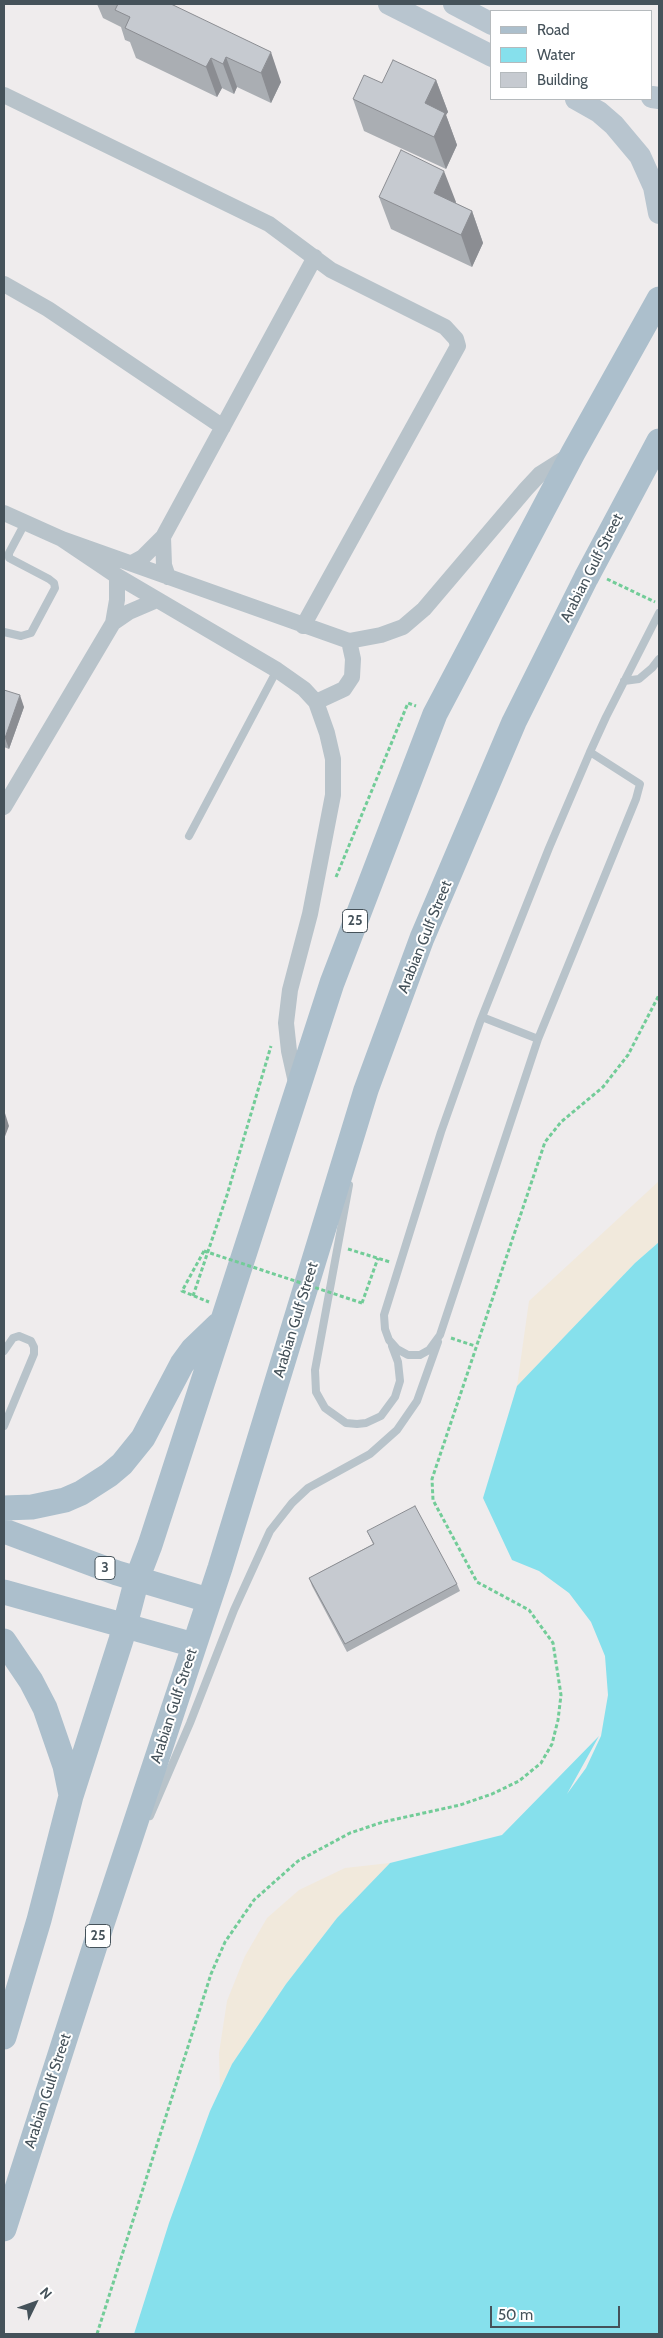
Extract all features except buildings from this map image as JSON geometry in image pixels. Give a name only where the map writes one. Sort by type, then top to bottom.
[{"type":"main road","points":[[389,4],[490,55]]},
{"type":"main road","points":[[454,4],[490,23]]},
{"type":"main road","points":[[578,100],[599,112],[614,125],[640,156],[654,187],[659,213]]},
{"type":"main road","points":[[656,305],[659,285]]},
{"type":"main road","name":"25","points":[[4,2037],[39,1920],[71,1796],[125,1625],[137,1579],[150,1545],[332,983],[435,714],[573,453],[656,305]]},
{"type":"main road","name":"Arabian Gulf Street","points":[[4,2229],[100,1927],[194,1645],[366,1090],[422,938],[514,722],[590,571],[659,441]]},
{"type":"main road","points":[[4,1508],[32,1507],[65,1500],[80,1494],[109,1475],[128,1458],[143,1438],[182,1364],[223,1316]]},
{"type":"main road","name":"3","points":[[4,1531],[137,1579],[208,1600]]},
{"type":"main road","points":[[4,1592],[194,1645]]},
{"type":"main road","points":[[4,1641],[31,1681],[46,1708],[65,1766],[71,1796]]},
{"type":"street","points":[[4,95],[269,224],[351,281],[451,332],[458,346],[303,626]]},
{"type":"street","points":[[132,563],[143,557],[163,537],[315,257]]},
{"type":"street","points":[[4,284],[56,314],[223,427]]},
{"type":"street","points":[[4,513],[62,540],[132,563],[349,641],[381,635],[403,627],[424,609],[540,474],[573,453]]},
{"type":"street","points":[[163,537],[163,558],[168,577]]},
{"type":"street","points":[[62,540],[117,576],[277,670],[304,689],[316,702],[327,733],[333,759],[332,795],[310,914],[290,990],[286,1023],[289,1050],[297,1088]]},
{"type":"street","points":[[5,803],[113,623],[117,600],[117,576]]},
{"type":"street","points":[[113,623],[129,612],[157,600]]},
{"type":"street","points":[[316,702],[344,688],[352,677],[353,659],[349,641]]},
{"type":"lane","points":[[4,632],[21,636],[31,633],[55,588],[54,583],[48,579],[8,558],[25,524]]},
{"type":"lane","points":[[350,1178],[315,1370],[316,1392],[331,1413],[346,1423],[357,1424],[374,1420],[386,1410],[395,1398],[400,1381],[398,1362],[384,1322],[386,1307],[441,1132],[482,1017],[526,903],[590,752],[659,613]]},
{"type":"lane","points":[[624,681],[639,679],[659,659]]},
{"type":"lane","points":[[189,836],[277,670]]},
{"type":"lane","points":[[148,1820],[190,1723],[238,1602],[270,1531],[292,1503],[308,1488],[370,1454],[397,1430],[411,1411],[423,1388],[538,1039],[640,784],[590,752]]},
{"type":"lane","points":[[482,1017],[538,1039]]},
{"type":"lane","points":[[352,1168],[366,1090]]},
{"type":"lane","points":[[389,1340],[402,1352],[414,1355],[429,1350],[440,1334]]},
{"type":"lane","points":[[4,1351],[13,1338],[19,1336],[31,1341],[34,1347],[34,1354],[4,1426]]},
{"type":"lane","points":[[100,1927],[140,1838]]},
{"type":"path","points":[[590,571],[659,604]]},
{"type":"path","points":[[97,2334],[211,1974],[225,1942],[254,1900],[298,1861],[350,1833],[383,1822],[460,1805],[492,1794],[519,1781],[541,1763],[552,1744],[558,1720],[561,1694],[553,1643],[529,1610],[477,1582],[433,1500],[432,1479],[545,1142],[561,1122],[603,1087],[628,1055],[659,995]]},
{"type":"path","points":[[223,1316],[182,1291],[204,1251],[362,1304],[378,1258],[338,1246]]},
{"type":"path","points":[[440,1334],[476,1346]]},
{"type":"sand","points":[[659,1181],[659,1242],[635,1263],[517,1386],[529,1301]]},
{"type":"sand","points":[[390,1863],[337,1918],[286,1984],[232,2064],[220,2089],[219,2053],[227,2001],[245,1956],[267,1918],[299,1890],[345,1868]]},
{"type":"water","points":[[659,1242],[659,2334],[134,2334],[169,2223],[210,2111],[232,2064],[286,1984],[337,1918],[390,1863],[502,1835],[599,1736],[567,1794],[586,1768],[601,1736],[608,1695],[605,1656],[591,1622],[569,1593],[539,1571],[512,1560],[483,1498],[517,1386],[635,1263]]}]
